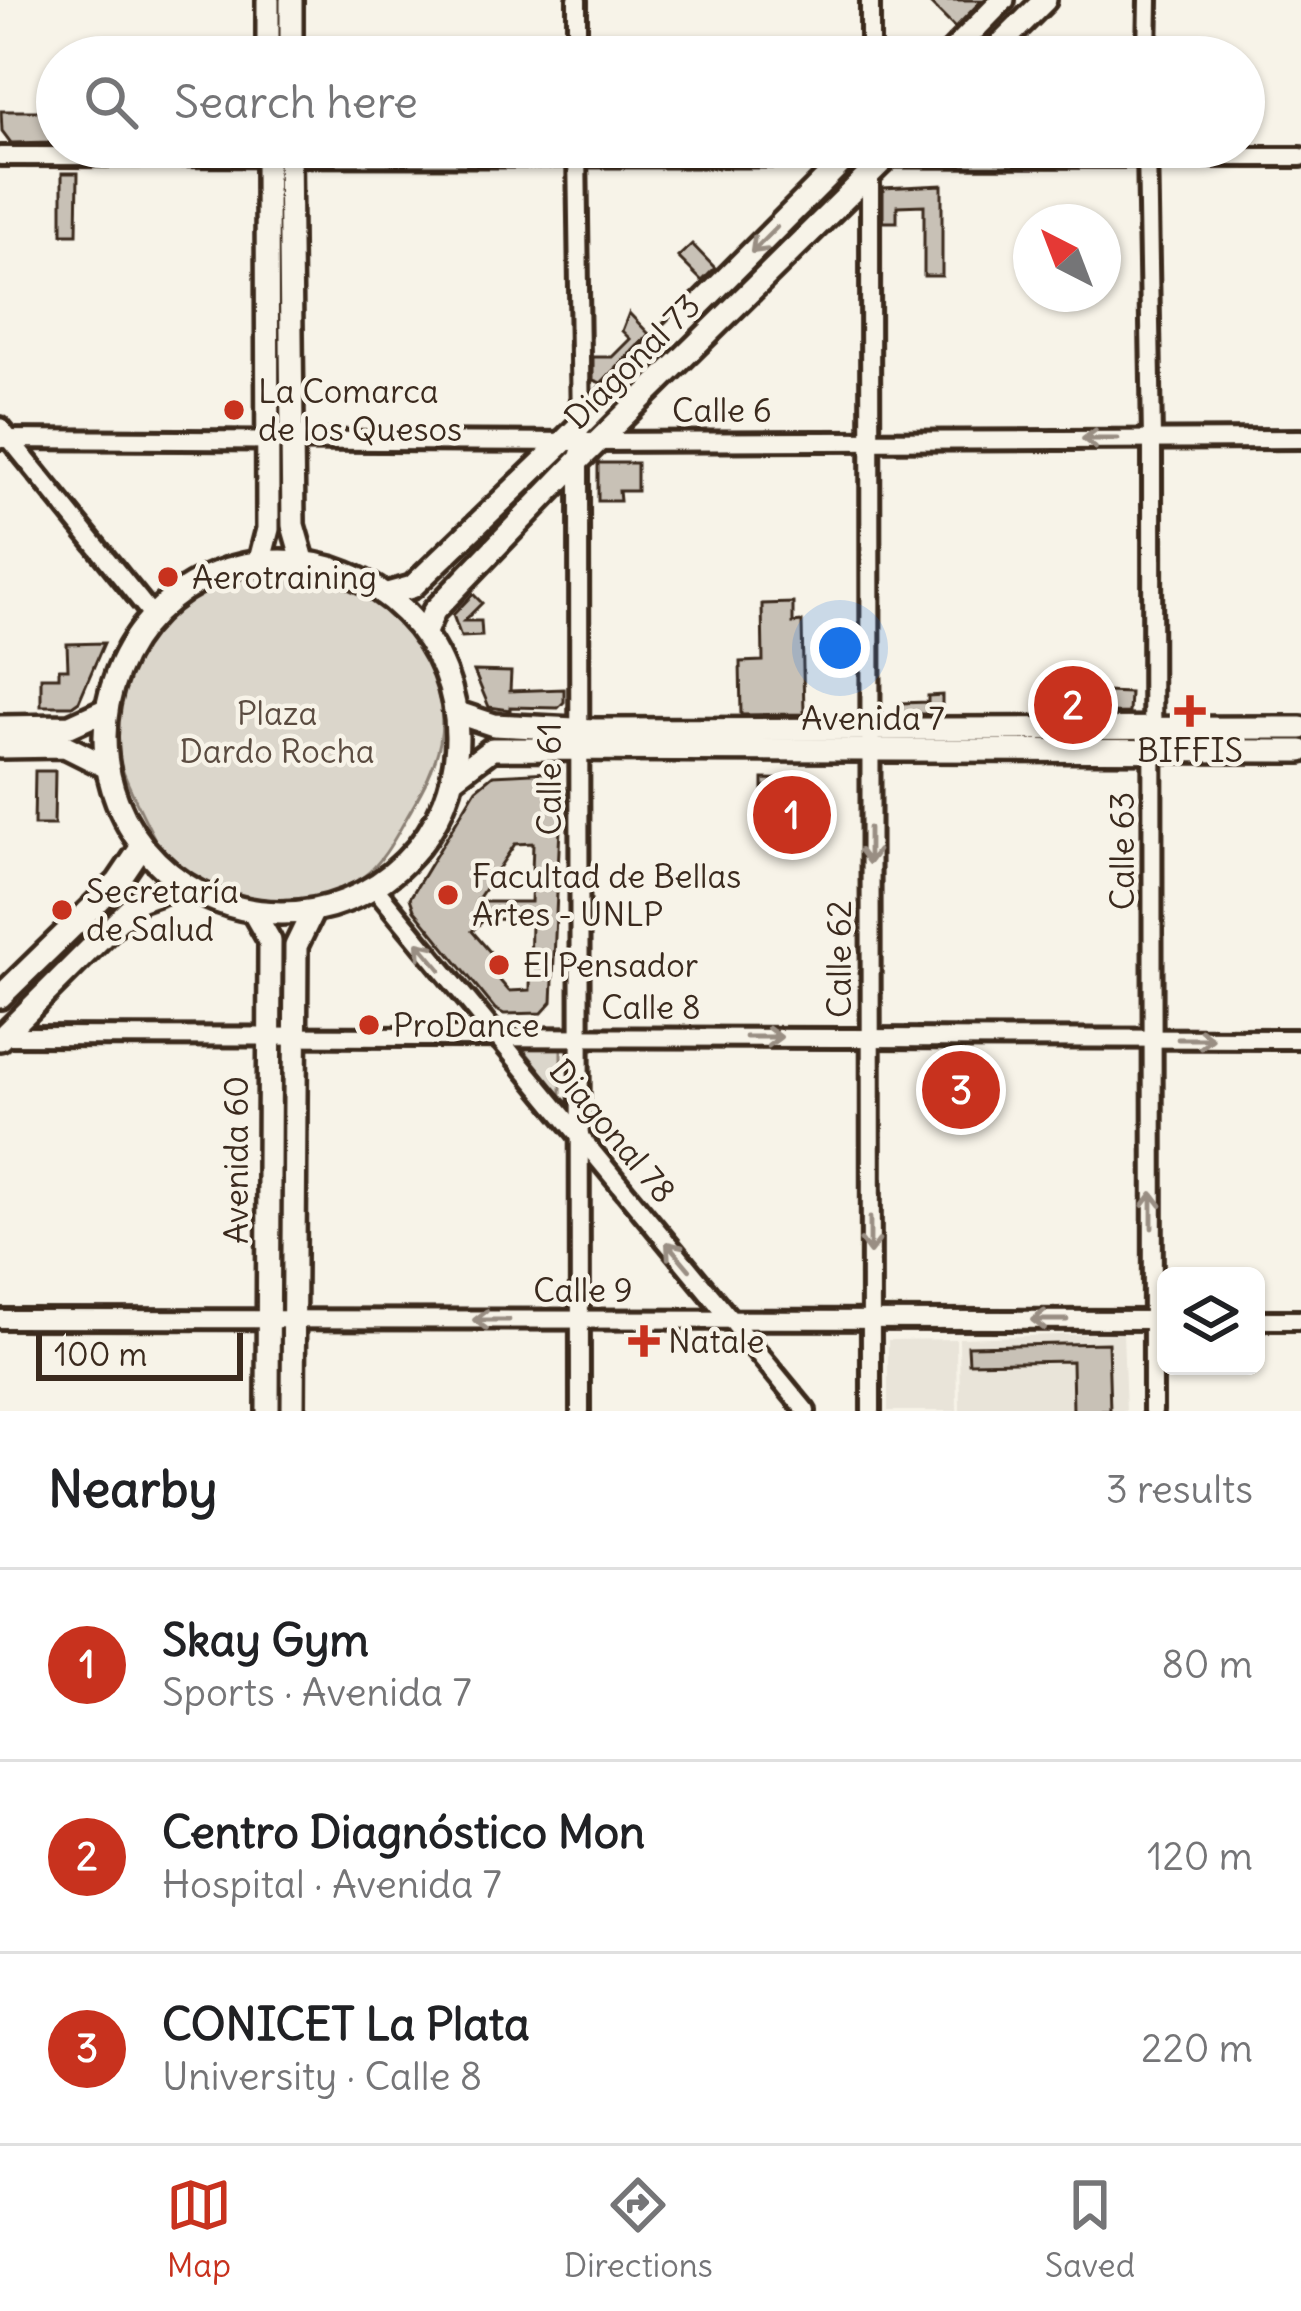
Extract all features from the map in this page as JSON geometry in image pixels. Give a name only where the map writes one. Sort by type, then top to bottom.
[{"type":"main road","points":[[268,0],[268,36]]},
{"type":"main road","points":[[290,36],[291,0]]},
{"type":"main road","points":[[967,36],[1003,0]]},
{"type":"main road","points":[[1009,36],[1045,0]]},
{"type":"main road","points":[[260,560],[268,529],[277,168]]},
{"type":"main road","points":[[279,168],[293,525],[303,560]]},
{"type":"main road","name":"Diagonal 73","points":[[412,587],[581,442],[858,168]]},
{"type":"main road","name":"Diagonal 73","points":[[430,621],[581,442]]},
{"type":"main road","points":[[268,529],[280,532],[293,525]]},
{"type":"main road","points":[[387,593],[412,587],[430,621],[458,713],[455,777],[428,838],[408,862],[375,888],[312,913],[254,913],[181,885],[141,848],[105,766],[105,710],[118,665],[152,614],[206,576],[260,560],[303,560],[387,593],[430,621]]},
{"type":"main road","points":[[0,727],[70,726],[105,710]]},
{"type":"main road","name":"Avenida 7","points":[[458,713],[494,725],[579,740]]},
{"type":"main road","name":"Avenida 7","points":[[869,740],[1153,728],[1301,728]]},
{"type":"main road","name":"Avenida 7","points":[[455,777],[493,749],[579,740],[869,740],[1153,751],[1301,751]]},
{"type":"main road","points":[[0,747],[65,746],[105,766]]},
{"type":"main road","points":[[0,997],[118,882],[141,848]]},
{"type":"main road","points":[[118,882],[135,888],[139,900]]},
{"type":"main road","points":[[1,1037],[139,900],[181,885]]},
{"type":"main road","name":"Avenida 60","points":[[254,913],[270,940],[268,1411]]},
{"type":"main road","name":"Avenida 60","points":[[293,1411],[296,946],[312,913]]},
{"type":"street","points":[[577,0],[577,36]]},
{"type":"street","points":[[870,0],[870,36]]},
{"type":"street","points":[[1147,36],[1148,0]]},
{"type":"street","points":[[0,156],[36,155]]},
{"type":"street","points":[[1265,156],[1301,157]]},
{"type":"street","name":"Calle 61","points":[[577,168],[580,1411]]},
{"type":"street","name":"Calle 62","points":[[871,168],[871,1411]]},
{"type":"street","name":"Calle 63","points":[[1147,168],[1151,1039],[1157,1267]]},
{"type":"street","points":[[3,435],[152,614]]},
{"type":"street","name":"Calle 6","points":[[3,435],[581,442],[1301,439]]},
{"type":"street","name":"Diagonal 78","points":[[375,888],[806,1411]]},
{"type":"street","name":"Calle 8","points":[[1,1037],[1301,1039]]},
{"type":"street","name":"Calle 9","points":[[0,1319],[1157,1320]]},
{"type":"street","points":[[1265,1320],[1301,1320]]},
{"type":"street","name":"Calle 63","points":[[1153,1411],[1157,1350]]},
{"type":"shaded area","points":[[1123,1333],[1126,1411],[960,1411],[959,1338]]},
{"type":"shaded area","points":[[956,1339],[957,1411],[888,1411],[888,1340]]},
{"type":"green space","name":"Plaza Dardo Rocha","points":[[284,573],[338,584],[400,623],[434,678],[442,727],[428,778],[378,863],[339,891],[285,902],[231,893],[205,882],[160,850],[116,747],[116,721],[131,670],[163,625],[205,592],[235,580]]},
{"type":"green space","points":[[561,1045],[561,1097],[522,1047]]},
{"type":"building","points":[[927,0],[982,0],[955,28]]},
{"type":"building","points":[[1,111],[36,111],[36,142],[11,143],[2,131]]},
{"type":"building","points":[[62,173],[78,173],[77,234],[62,234]]},
{"type":"building","points":[[942,185],[942,276],[924,276],[924,205],[897,206],[897,222],[883,222],[883,188]]},
{"type":"building","points":[[692,244],[715,268],[702,281],[678,257]]},
{"type":"building","points":[[629,313],[649,334],[601,383],[593,380],[593,357],[612,357],[630,339],[622,331]]},
{"type":"building","points":[[598,463],[637,463],[637,491],[619,491],[620,501],[598,501]]},
{"type":"building","points":[[473,594],[482,603],[464,621],[481,621],[482,636],[461,637],[453,615]]},
{"type":"building","points":[[793,603],[793,623],[802,622],[804,714],[741,715],[740,662],[763,661],[762,604]]},
{"type":"building","points":[[104,643],[79,701],[72,706],[41,706],[41,677],[59,677],[59,669],[68,669],[67,644]]},
{"type":"building","points":[[474,671],[511,672],[510,691],[564,689],[564,702],[558,708],[489,707]]},
{"type":"building","points":[[1063,691],[1083,691],[1083,705],[1104,705],[1105,692],[1130,693],[1129,713],[1046,714],[1046,706],[1063,706]]},
{"type":"building","points":[[942,695],[942,714],[900,714],[900,703],[928,702],[928,696]]},
{"type":"building","points":[[35,771],[55,771],[54,825],[34,825]]},
{"type":"building","name":"Facultad de Bellas Artes - UNLP","points":[[549,772],[562,784],[552,1002],[542,1013],[504,1014],[495,1009],[414,910],[410,898],[476,789],[493,775]],"holes":[[[533,843],[531,902],[476,902],[515,844]],[[531,918],[530,990],[509,991],[496,976],[504,968],[472,931],[484,920]]]},
{"type":"building","points":[[763,779],[803,780],[801,834],[782,833],[783,796],[763,796]]},
{"type":"building","points":[[945,1060],[976,1060],[976,1110],[945,1110]]},
{"type":"building","points":[[1108,1343],[1110,1411],[1073,1411],[1072,1361],[969,1363],[968,1346]]},
{"type":"place","name":"La Comarca de los Quesos","points":[[234,410]]},
{"type":"place","name":"Aerotraining","points":[[168,577]]},
{"type":"place","name":"Centro Diagnóstico Mon","points":[[1073,705]]},
{"type":"place","name":"BIFFIS","points":[[1190,711]]},
{"type":"place","name":"Skay Gym","points":[[792,815]]},
{"type":"place","name":"Facultad de Bellas Artes - UNLP","points":[[448,895]]},
{"type":"place","name":"Secretaría de Salud","points":[[62,910]]},
{"type":"place","name":"El Pensador","points":[[499,965]]},
{"type":"place","name":"ProDance","points":[[369,1025]]},
{"type":"place","name":"CONICET La Plata","points":[[961,1090]]},
{"type":"place","name":"Natale","points":[[644,1341]]}]
